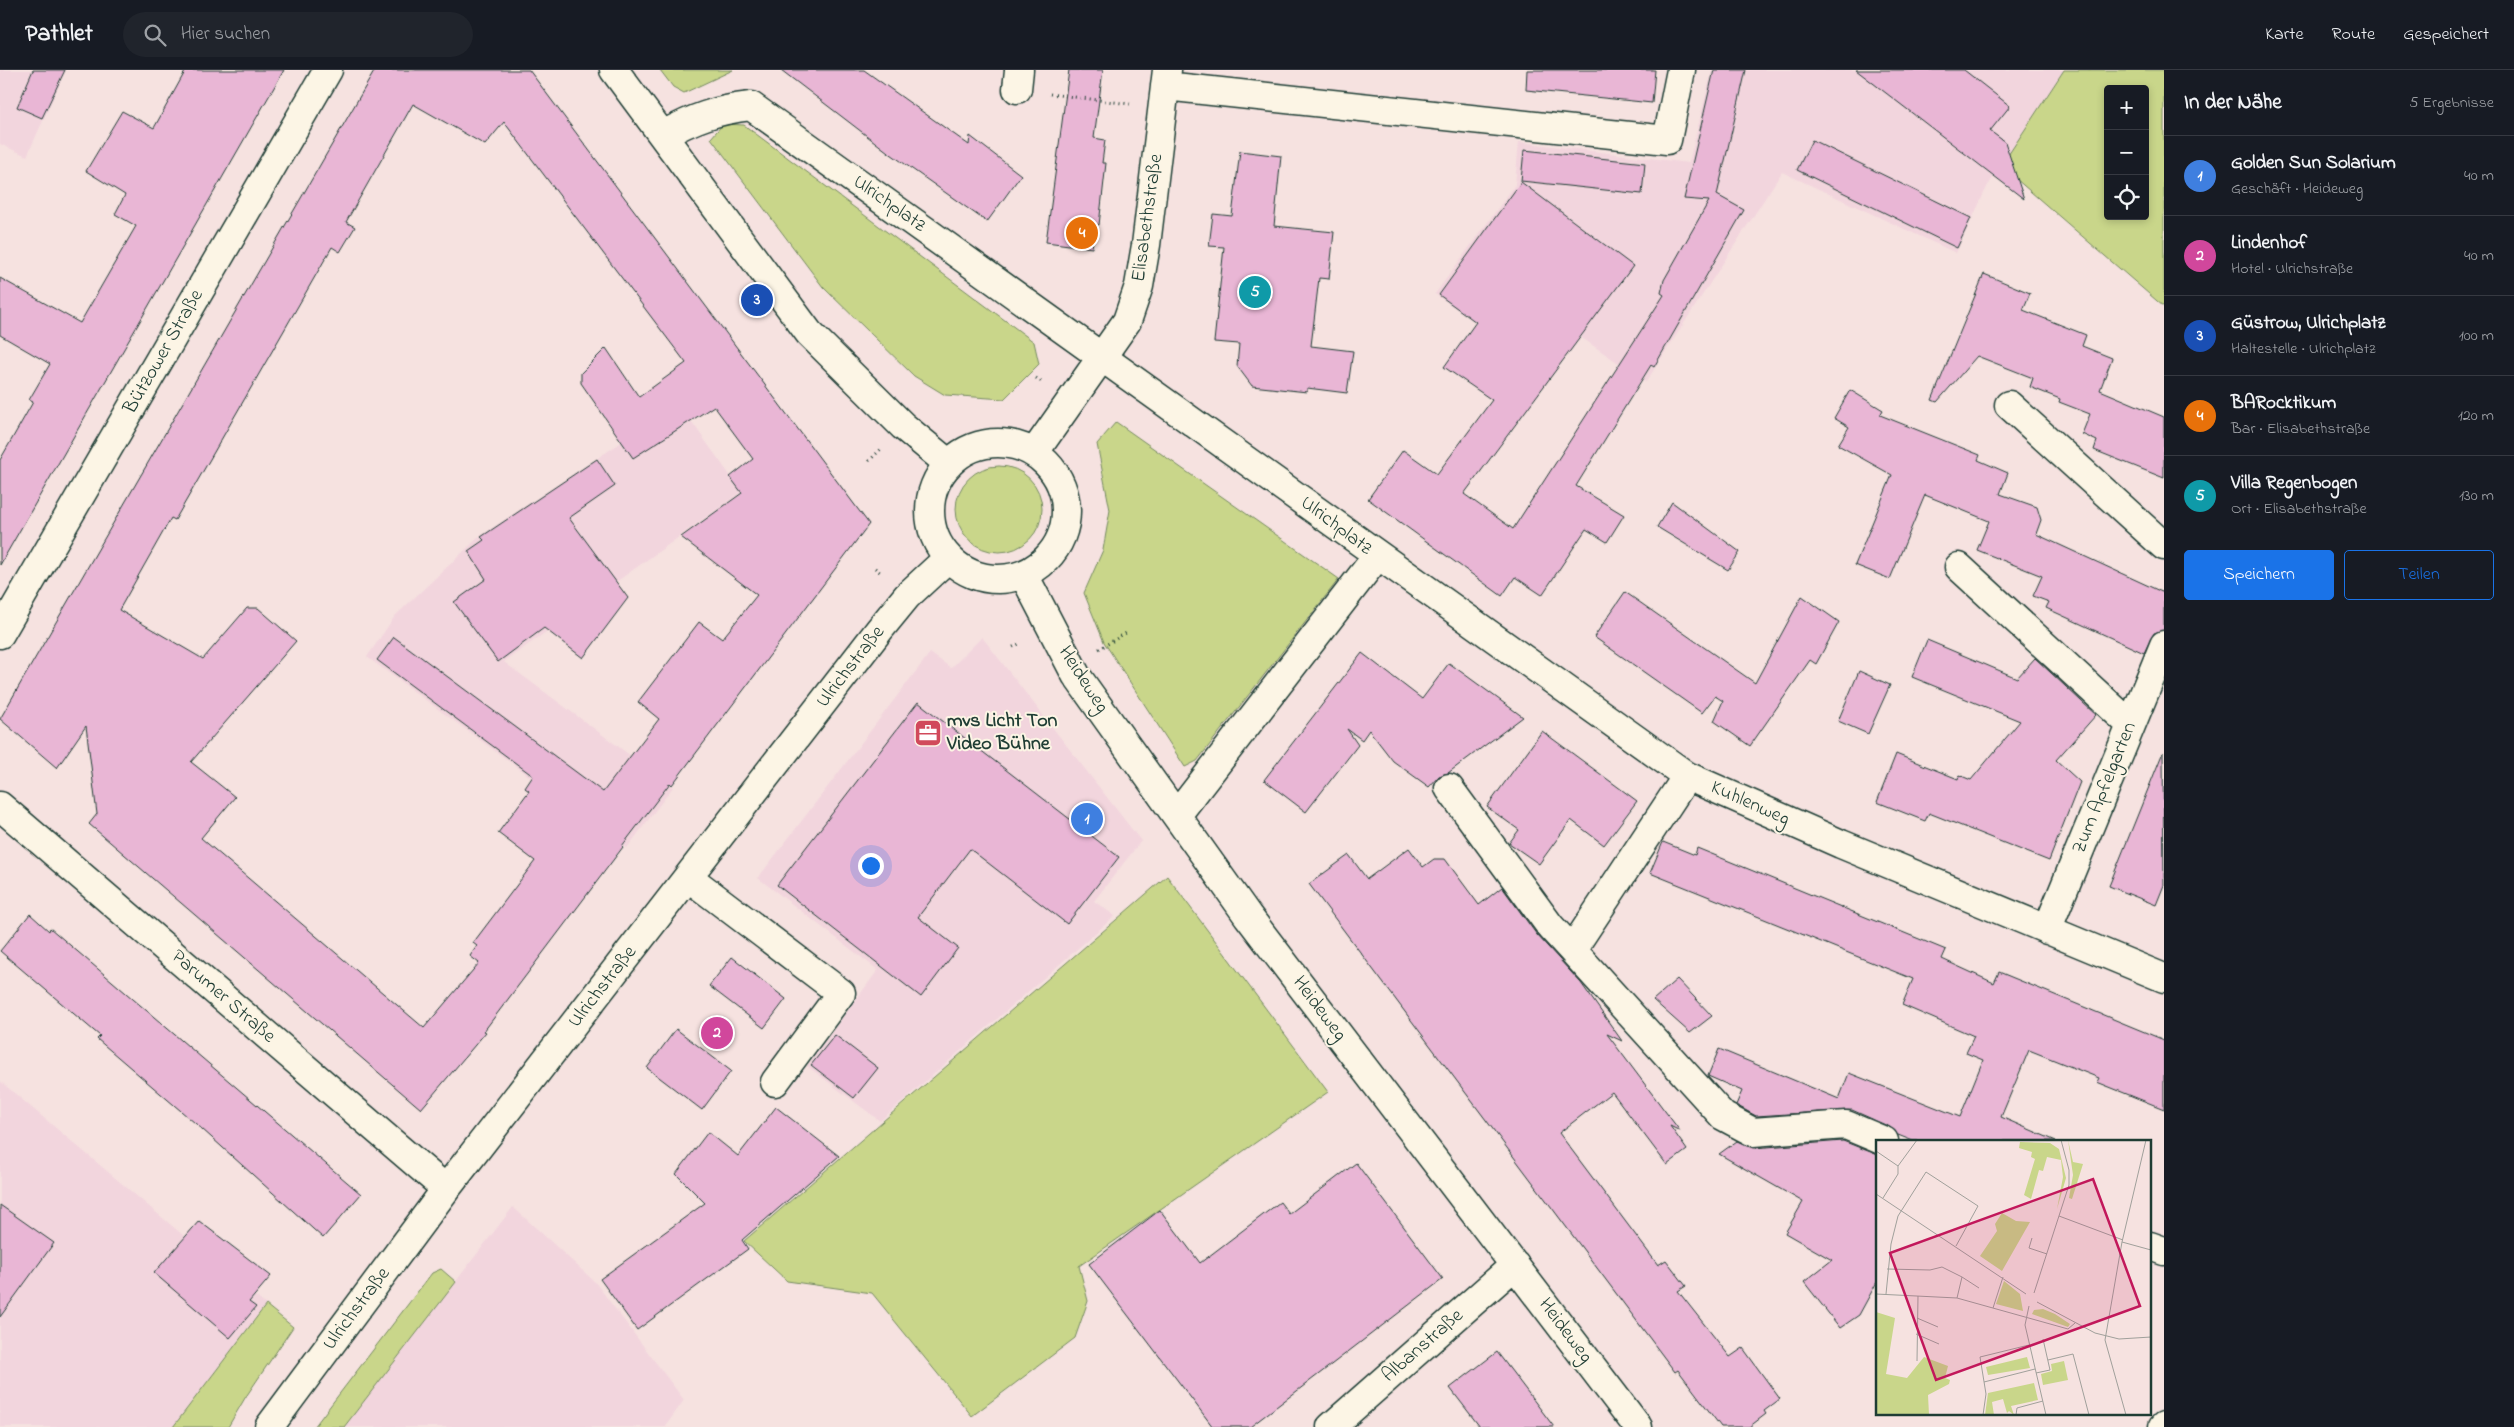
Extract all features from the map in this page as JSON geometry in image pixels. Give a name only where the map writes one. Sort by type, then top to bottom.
[{"type":"street","name":"Bützower Straße","points":[[0,634],[328,70]]},
{"type":"street","points":[[614,70],[809,333],[903,426],[949,464]]},
{"type":"street","points":[[1166,78],[1667,140],[1681,70]]},
{"type":"street","name":"Elisabethstraße","points":[[1104,357],[1127,321],[1139,286],[1146,245],[1166,78]]},
{"type":"street","name":"Ulrichplatz","points":[[663,134],[685,122],[720,109],[751,106],[1378,555],[1177,816]]},
{"type":"street","points":[[1034,452],[1104,357]]},
{"type":"street","points":[[2009,405],[2164,546]]},
{"type":"street","points":[[999,442],[1017,445],[1034,452],[1051,466],[1062,485],[1067,506],[1066,520],[1057,547],[1042,564],[1024,575],[1004,579],[984,578],[964,571],[948,558],[936,541],[930,521],[930,500],[937,481],[949,464],[972,448],[999,442]]},
{"type":"street","name":"Kuhlenweg","points":[[1378,555],[1687,776],[1841,844],[2164,978]]},
{"type":"street","name":"Ulrichstraße","points":[[269,1427],[446,1189],[880,629],[908,596],[948,558]]},
{"type":"street","points":[[1959,567],[2131,725]]},
{"type":"street","name":"Heideweg","points":[[1024,575],[1076,675],[1248,916],[1638,1427]]},
{"type":"street","name":"Zum Apfelgarten","points":[[2047,930],[2164,645]]},
{"type":"street","points":[[1572,950],[1687,776]]},
{"type":"street","points":[[1449,788],[1550,926],[1723,1116],[1752,1132],[1846,1125],[1882,1140]]},
{"type":"street","name":"Parumer Straße","points":[[0,806],[446,1189]]},
{"type":"street","points":[[688,877],[841,992],[775,1082]]},
{"type":"street","points":[[2152,1247],[2164,1251]]},
{"type":"street","name":"Albanstraße","points":[[1331,1427],[1515,1265]]},
{"type":"path","points":[[1018,80],[1136,105]]},
{"type":"path","points":[[1098,649],[1126,633]]},
{"type":"shaded area","points":[[0,70],[66,70],[27,156],[0,144]]},
{"type":"shaded area","points":[[1712,70],[2064,70],[1987,187],[1956,253],[1782,172],[1646,382],[1553,318],[1523,355],[1435,294],[1515,185],[1519,142],[1689,163]]},
{"type":"shaded area","points":[[679,404],[742,492],[504,662],[673,787],[627,848],[367,657],[395,616],[480,536]]},
{"type":"shaded area","points":[[982,637],[1141,841],[1094,901],[1115,916],[880,1121],[807,1066],[878,970],[758,878],[930,653],[951,668]]},
{"type":"shaded area","points":[[0,1081],[266,1305],[173,1427],[0,1427]]},
{"type":"shaded area","points":[[513,1207],[595,1282],[684,1400],[665,1427],[344,1427]]},
{"type":"green space","points":[[660,70],[733,70],[684,93],[673,87]]},
{"type":"green space","points":[[2064,70],[2164,70],[2164,307],[2001,166]]},
{"type":"green space","points":[[723,124],[744,125],[1034,342],[1039,364],[1004,399],[945,395],[914,376],[823,287],[711,138]]},
{"type":"green space","points":[[1116,422],[1339,579],[1197,761],[1185,767],[1104,642],[1084,593],[1103,550],[1110,510],[1097,444]]},
{"type":"green space","points":[[999,466],[1015,469],[1023,473],[1035,485],[1039,493],[1042,509],[1039,525],[1035,533],[1023,545],[1015,549],[999,552],[983,549],[975,545],[963,533],[959,525],[956,509],[959,493],[963,485],[975,473],[983,469]]},
{"type":"green space","points":[[1167,876],[1328,1092],[1079,1266],[1088,1301],[1075,1338],[972,1416],[872,1293],[787,1281],[744,1241]]},
{"type":"green space","points":[[441,1269],[456,1282],[344,1427],[314,1427],[432,1273]]},
{"type":"green space","points":[[266,1305],[293,1327],[245,1398],[228,1427],[173,1427]]},
{"type":"building","points":[[33,70],[65,70],[42,118],[17,107]]},
{"type":"building","points":[[186,70],[284,70],[0,565],[0,460],[33,402],[29,400],[50,364],[0,335],[0,278],[80,323],[136,226],[115,214],[125,195],[86,171],[122,111],[154,128]]},
{"type":"building","points":[[375,70],[529,70],[869,524],[672,785],[670,783],[622,846],[484,1031],[486,1032],[421,1109],[89,824],[97,814],[86,726],[57,768],[0,719]],"holes":[[[413,104],[485,145],[504,122],[686,363],[639,397],[606,348],[581,373],[581,383],[633,458],[714,406],[753,459],[730,477],[742,493],[681,537],[757,595],[722,639],[699,622],[638,702],[659,719],[603,792],[394,637],[377,660],[533,776],[525,788],[529,791],[498,833],[535,861],[473,943],[477,946],[470,956],[479,963],[424,1028],[201,838],[235,797],[191,762],[296,641],[258,608],[247,608],[203,659],[119,610],[171,518],[175,520],[332,247],[340,252],[355,227],[346,222]]]},
{"type":"building","points":[[781,70],[864,70],[969,145],[970,136],[1021,175],[987,222],[888,152]]},
{"type":"building","points":[[1069,70],[1103,70],[1094,138],[1105,140],[1102,163],[1106,163],[1099,225],[1095,225],[1092,248],[1046,242]]},
{"type":"building","points":[[1527,70],[1655,70],[1652,103],[1526,90]]},
{"type":"building","points":[[1714,70],[1746,70],[1717,195],[1744,210],[1654,367],[1651,365],[1576,486],[1624,515],[1607,542],[1586,529],[1542,595],[1515,577],[1502,596],[1368,499],[1403,450],[1437,474],[1492,400],[1444,367],[1476,322],[1439,295],[1521,182],[1633,266],[1464,494],[1513,529],[1664,295],[1661,293],[1664,280],[1709,201],[1684,199]]},
{"type":"building","points":[[1856,70],[1964,70],[2010,106],[1990,131],[2005,142],[2024,199]]},
{"type":"building","points":[[1812,140],[1971,218],[1957,248],[1797,170]]},
{"type":"building","points":[[1524,150],[1645,163],[1642,194],[1521,181]]},
{"type":"building","points":[[1240,151],[1281,156],[1274,226],[1334,232],[1329,279],[1319,278],[1311,346],[1353,351],[1347,393],[1307,388],[1307,392],[1252,386],[1237,366],[1239,344],[1214,342],[1224,247],[1209,246],[1213,214],[1232,216]]},
{"type":"building","points":[[1984,274],[2030,293],[2023,310],[2086,335],[2082,346],[2112,358],[2100,390],[2164,417],[2164,478],[2094,450],[2097,441],[2082,434],[2090,414],[2059,402],[2060,399],[2030,387],[2033,378],[1977,356],[1937,402],[1932,400]]},
{"type":"building","points":[[1850,390],[1883,410],[1880,415],[1980,455],[1978,460],[2008,473],[2000,494],[2037,507],[2041,520],[2036,534],[2164,593],[2164,630],[2154,633],[2144,653],[2046,608],[2049,602],[2033,596],[2042,576],[1977,550],[1989,521],[1925,495],[1890,579],[1855,565],[1892,475],[1838,445],[1849,427],[1834,418]]},
{"type":"building","points":[[597,459],[615,486],[569,518],[628,598],[583,658],[544,628],[498,662],[454,602],[486,579],[468,551],[484,540],[481,537]]},
{"type":"building","points":[[1672,502],[1740,552],[1728,570],[1657,527]]},
{"type":"building","points":[[1625,592],[1755,683],[1802,596],[1839,622],[1816,664],[1810,660],[1750,746],[1714,721],[1723,701],[1715,696],[1702,713],[1594,637]]},
{"type":"building","points":[[1927,640],[2017,678],[2035,658],[2096,715],[2056,760],[2080,782],[2049,861],[1929,813],[1925,821],[1877,802],[1896,754],[1958,779],[1959,775],[1971,780],[2020,721],[1912,677]]},
{"type":"building","points":[[1362,653],[1422,699],[1449,663],[1523,717],[1448,773],[1439,776],[1429,787],[1393,761],[1369,730],[1362,740],[1347,729],[1358,745],[1306,812],[1264,780]]},
{"type":"building","points":[[1859,671],[1890,685],[1868,734],[1838,721]]},
{"type":"building","points":[[918,702],[1119,857],[1067,924],[970,849],[918,917],[958,948],[921,997],[777,885]]},
{"type":"building","points":[[1542,731],[1637,801],[1604,845],[1571,820],[1539,864],[1509,843],[1519,830],[1487,807]]},
{"type":"building","points":[[2163,752],[2164,885],[2156,905],[2109,886]]},
{"type":"building","points":[[1663,842],[1695,855],[1697,848],[1946,950],[1942,959],[1994,983],[1999,972],[2164,1040],[2164,1109],[2097,1082],[2099,1078],[2029,1050],[2001,1117],[2054,1140],[1910,1140],[1898,1135],[1890,1127],[1852,1110],[1756,1116],[1736,1105],[1742,1091],[1708,1076],[1719,1049],[1839,1099],[1849,1073],[1960,1117],[1983,1060],[1966,1053],[1974,1036],[1902,1005],[1913,979],[1650,873]]},
{"type":"building","points":[[1409,848],[1423,867],[1434,859],[1445,859],[1479,905],[1502,887],[1537,935],[1581,983],[1622,1041],[1607,1034],[1680,1131],[1670,1126],[1687,1150],[1667,1165],[1612,1092],[1559,1133],[1658,1265],[1666,1260],[1686,1286],[1678,1291],[1730,1357],[1743,1348],[1780,1399],[1764,1411],[1766,1414],[1749,1427],[1721,1427],[1678,1370],[1675,1372],[1309,884],[1349,855],[1367,879]]},
{"type":"building","points":[[30,914],[49,931],[50,928],[361,1194],[323,1238],[202,1129],[97,1039],[100,1036],[0,951]]},
{"type":"building","points":[[732,957],[786,999],[764,1028],[709,986]]},
{"type":"building","points":[[1677,979],[1712,1016],[1690,1033],[1653,1000]]},
{"type":"building","points":[[676,1029],[731,1071],[702,1110],[647,1068]]},
{"type":"building","points":[[835,1035],[878,1068],[854,1098],[811,1065]]},
{"type":"building","points":[[776,1107],[839,1156],[742,1240],[748,1249],[637,1330],[600,1279],[705,1203],[676,1174],[708,1132],[738,1156]]},
{"type":"building","points":[[1737,1141],[1754,1148],[1843,1141],[1876,1154],[1876,1284],[1859,1315],[1840,1328],[1804,1282],[1832,1260],[1785,1233],[1803,1202],[1719,1154]]},
{"type":"building","points":[[1356,1163],[1443,1279],[1250,1427],[1213,1427],[1089,1264],[1160,1210],[1200,1263],[1280,1202],[1289,1214]]},
{"type":"building","points":[[0,1205],[54,1243],[0,1317]]},
{"type":"building","points":[[199,1221],[271,1276],[249,1302],[256,1307],[230,1338],[154,1273]]},
{"type":"building","points":[[1497,1352],[1554,1427],[1480,1427],[1450,1388]]},
{"type":"place","name":"BARocktikum","points":[[1082,233]]},
{"type":"place","name":"Villa Regenbogen","points":[[1255,292]]},
{"type":"place","name":"Güstrow, Ulrichplatz","points":[[757,300]]},
{"type":"place","name":"mvs Licht Ton Video Bühne","points":[[928,733]]},
{"type":"place","name":"Golden Sun Solarium","points":[[1087,819]]},
{"type":"place","name":"Lindenhof","points":[[717,1033]]}]
